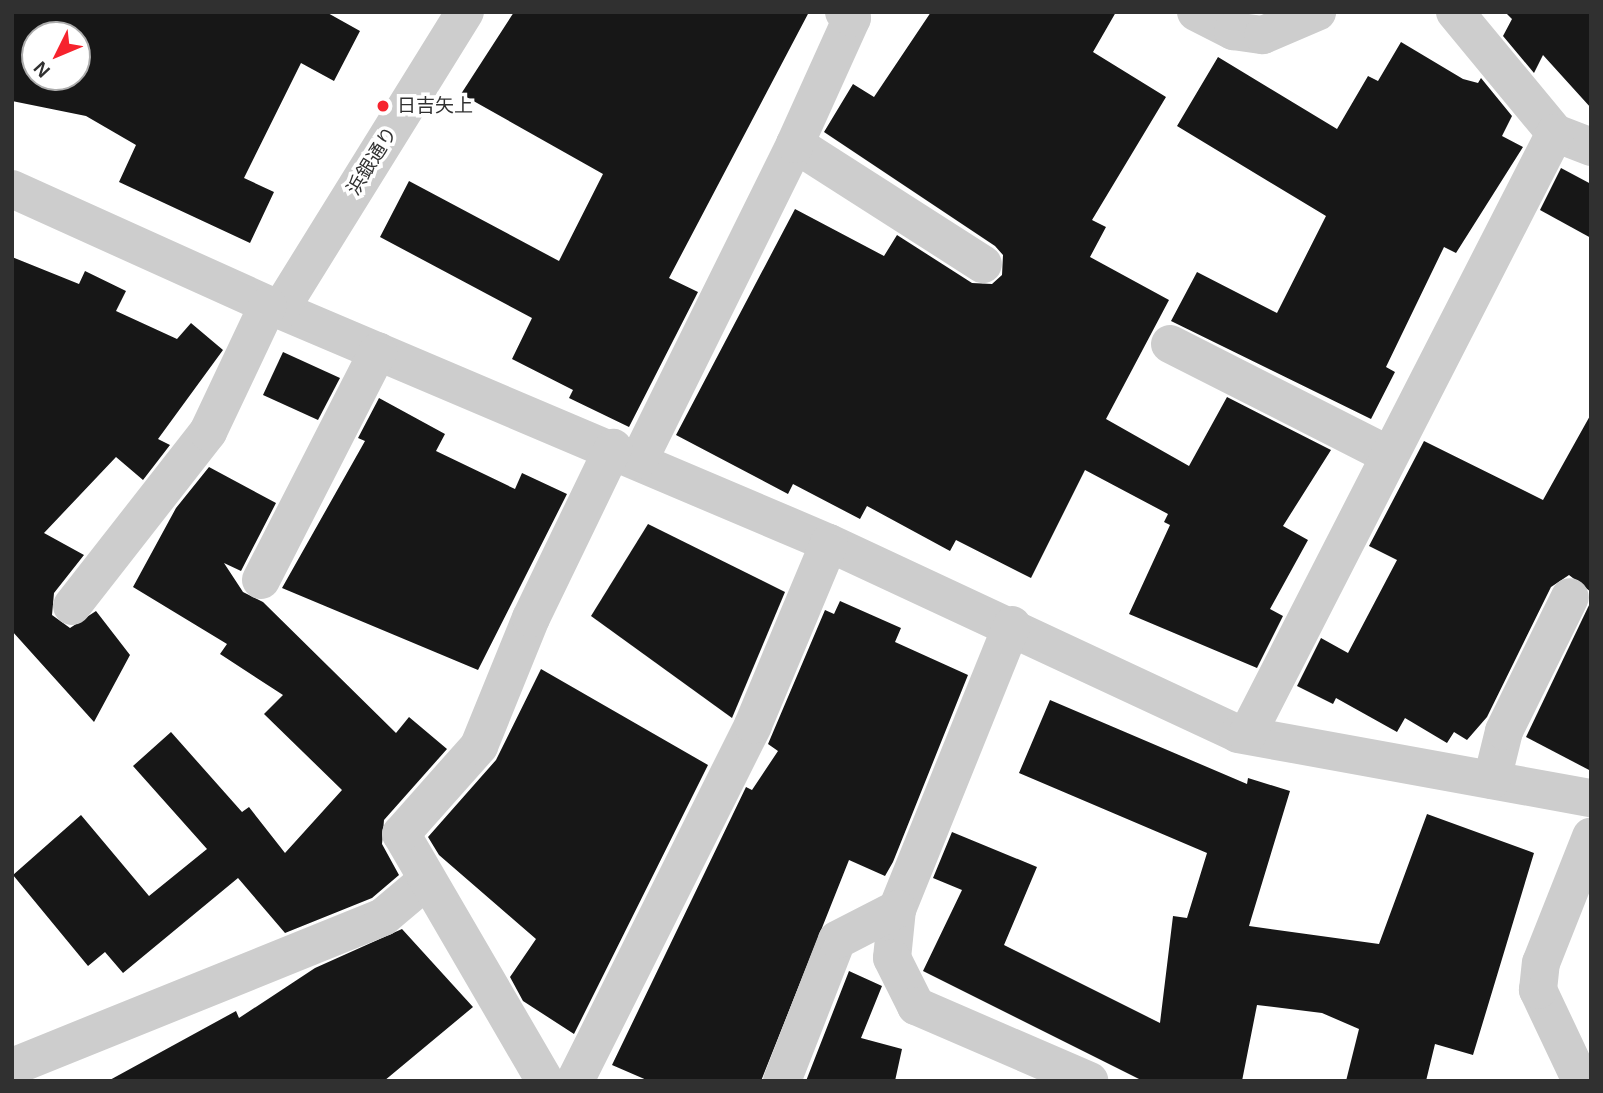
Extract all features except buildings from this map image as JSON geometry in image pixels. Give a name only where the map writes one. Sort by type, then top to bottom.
[{"type":"street","points":[[545,1081],[401,834],[479,746],[548,580],[626,454],[795,144],[852,18],[844,12]]},
{"type":"street","points":[[1196,12],[1233,32],[1263,35],[1317,12]]},
{"type":"street","points":[[1455,12],[1555,133],[1591,147]]},
{"type":"street","name":"浜銀通り","points":[[72,606],[208,432],[274,308],[461,13]]},
{"type":"street","points":[[1247,735],[1387,454],[1555,133]]},
{"type":"street","points":[[795,144],[984,264]]},
{"type":"street","points":[[12,189],[274,308],[626,454],[829,543],[1247,735],[1492,780],[1588,791]]},
{"type":"street","points":[[1170,344],[1387,454]]},
{"type":"street","points":[[261,580],[377,351]]},
{"type":"street","points":[[575,1081],[753,725],[829,543]]},
{"type":"street","points":[[1492,780],[1504,731],[1570,597]]},
{"type":"street","points":[[1012,625],[897,909],[892,958],[916,1006],[1089,1081]]},
{"type":"street","points":[[1581,1081],[1538,990],[1541,963],[1591,837]]},
{"type":"street","points":[[12,1067],[383,917],[427,880]]},
{"type":"street","points":[[782,1081],[837,940],[897,909]]},
{"type":"place","name":"日吉矢上","points":[[383,106]]}]
